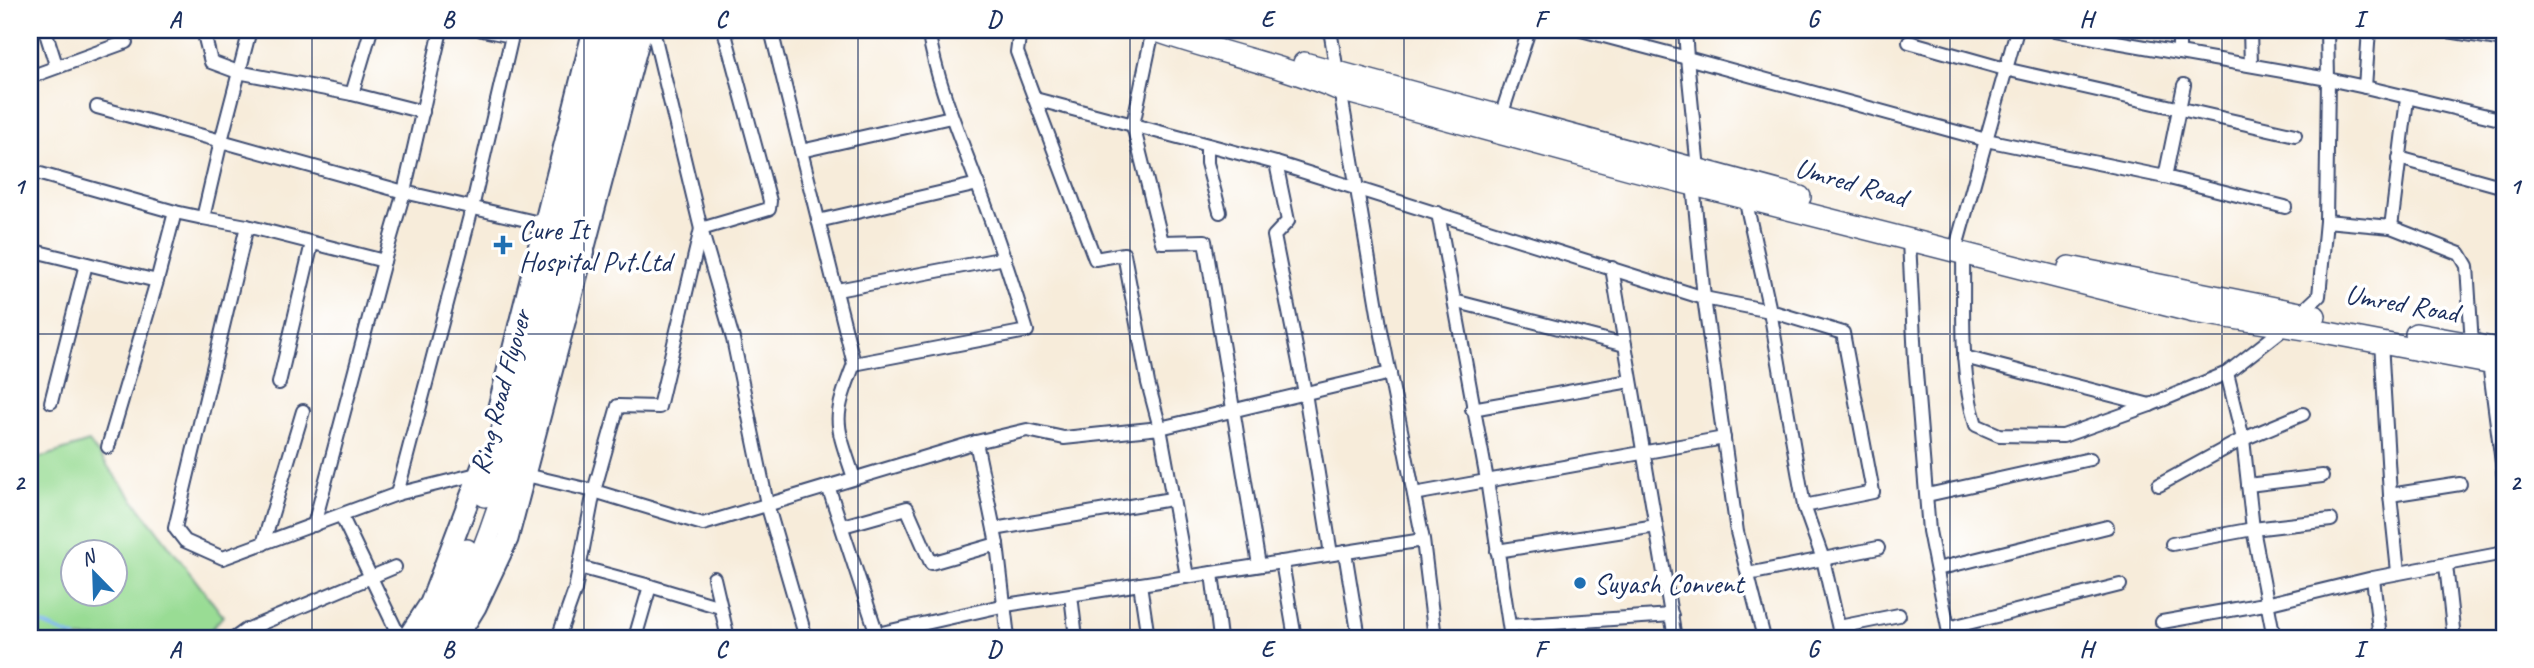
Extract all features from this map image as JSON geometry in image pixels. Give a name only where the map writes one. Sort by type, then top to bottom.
[{"type":"highway","name":"Ring Road Flyover","points":[[421,638],[470,544],[488,488],[607,30]]},
{"type":"highway","name":"Ring Road Flyover","points":[[437,638],[449,621],[487,538],[523,422],[623,30]]},
{"type":"highway","points":[[1154,30],[1219,53],[1337,80],[1695,176],[1745,198],[1909,241],[1961,248],[2025,264],[2194,312],[2294,320],[2381,342],[2499,359]]},
{"type":"highway","name":"Umred Road","points":[[1192,30],[1337,80],[1501,116],[1695,176],[1961,248]]},
{"type":"highway","name":"Umred Road","points":[[2294,320],[2472,344],[2499,359]]},
{"type":"main road","points":[[407,638],[430,603],[481,474],[593,30]]},
{"type":"main road","points":[[457,638],[476,607],[508,539],[642,30]]},
{"type":"street","points":[[45,30],[57,65]]},
{"type":"street","points":[[30,77],[126,42],[122,30]]},
{"type":"street","points":[[203,30],[211,62],[238,72],[352,94],[422,112]]},
{"type":"street","points":[[203,218],[250,30]]},
{"type":"street","points":[[352,94],[371,30]]},
{"type":"street","points":[[314,525],[404,192],[441,30]]},
{"type":"street","points":[[397,494],[472,208],[512,36],[482,30]]},
{"type":"street","points":[[653,30],[701,229],[733,339],[767,504],[806,638]]},
{"type":"street","points":[[701,229],[769,209],[770,201],[724,30]]},
{"type":"street","points":[[771,30],[854,364],[837,406],[837,427],[854,478]]},
{"type":"street","points":[[854,364],[1027,331],[1005,258],[934,66],[928,30]]},
{"type":"street","points":[[1020,30],[1017,52],[1094,259],[1124,254],[1187,576]]},
{"type":"street","points":[[1154,30],[1133,125],[1162,242],[1205,240],[1259,565]]},
{"type":"street","points":[[1330,30],[1390,373],[1423,540],[1435,638]]},
{"type":"street","points":[[1501,116],[1529,30]]},
{"type":"street","points":[[1581,30],[1986,140],[2165,177],[2286,207]]},
{"type":"street","points":[[1685,30],[1704,298],[1737,532],[1764,638]]},
{"type":"street","points":[[2017,30],[1986,140],[1961,248],[1964,357],[1969,400],[1976,425],[1999,435],[2063,436],[2150,405],[2227,373],[2317,299],[2321,289],[2326,221],[2327,30]]},
{"type":"street","points":[[2055,30],[2105,35],[2179,53],[2328,79],[2504,120]]},
{"type":"street","points":[[2179,30],[2179,53]]},
{"type":"street","points":[[2250,30],[2251,65]]},
{"type":"street","points":[[2365,87],[2369,30]]},
{"type":"street","points":[[2442,30],[2504,40]]},
{"type":"street","points":[[1909,42],[2005,69],[2295,135]]},
{"type":"street","points":[[2165,177],[2184,85]]},
{"type":"street","points":[[1035,99],[1276,163],[1704,298],[1770,311],[1843,332],[1873,492],[1804,506]]},
{"type":"street","points":[[2391,227],[2406,99]]},
{"type":"street","points":[[97,107],[404,192],[544,224]]},
{"type":"street","points":[[801,151],[951,117]]},
{"type":"street","points":[[1207,145],[1207,163],[1220,212]]},
{"type":"street","points":[[2399,158],[2504,187]]},
{"type":"street","points":[[1276,163],[1288,221],[1274,236],[1305,393],[1331,554]]},
{"type":"street","points":[[30,171],[175,212],[247,226],[384,261]]},
{"type":"street","points":[[818,221],[978,184]]},
{"type":"street","points":[[1745,198],[1770,311],[1804,506],[1823,559],[1840,633],[1899,615]]},
{"type":"street","points":[[108,447],[175,212]]},
{"type":"street","points":[[1438,213],[1487,480],[1511,632],[1672,615]]},
{"type":"street","points":[[2326,221],[2391,227],[2460,254],[2466,267],[2472,344]]},
{"type":"street","points":[[247,226],[175,528],[185,541],[223,558],[397,494],[481,474]]},
{"type":"street","points":[[558,638],[579,567],[594,491],[618,406],[659,407],[701,229]]},
{"type":"street","points":[[1909,241],[1915,360],[1927,495],[1949,633],[2120,585]]},
{"type":"street","points":[[279,383],[312,243]]},
{"type":"street","points":[[30,250],[157,281]]},
{"type":"street","points":[[837,290],[1005,258]]},
{"type":"street","points":[[51,402],[86,264]]},
{"type":"street","points":[[1612,268],[1675,638]]},
{"type":"street","points":[[1454,301],[1625,345]]},
{"type":"street","points":[[2381,342],[2390,495],[2398,572]]},
{"type":"street","points":[[1964,357],[2150,405]]},
{"type":"street","points":[[2499,359],[2504,470]]},
{"type":"street","points":[[526,475],[594,491],[703,524],[976,442],[1027,430],[1064,438],[1160,428],[1390,373]]},
{"type":"street","points":[[2227,373],[2243,439],[2253,529],[2270,603],[2274,638]]},
{"type":"street","points":[[1472,409],[1630,381]]},
{"type":"street","points":[[263,544],[303,411]]},
{"type":"street","points":[[2159,485],[2243,439],[2303,414]]},
{"type":"street","points":[[1414,494],[1724,438]]},
{"type":"street","points":[[976,442],[994,529],[1009,638]]},
{"type":"street","points":[[1927,495],[2090,459]]},
{"type":"street","points":[[2248,485],[2322,476]]},
{"type":"street","points":[[2390,495],[2460,484]]},
{"type":"street","points":[[828,486],[877,636],[1006,605],[1423,540]]},
{"type":"street","points":[[994,529],[1171,499]]},
{"type":"street","points":[[843,526],[907,508],[930,563],[996,544]]},
{"type":"street","points":[[341,515],[369,579],[400,638]]},
{"type":"street","points":[[2172,544],[2253,529],[2331,520]]},
{"type":"street","points":[[1497,551],[1656,526]]},
{"type":"street","points":[[1937,569],[2107,527]]},
{"type":"street","points":[[1748,574],[1878,548]]},
{"type":"street","points":[[1345,552],[1359,638]]},
{"type":"street","points":[[2162,622],[2270,603],[2398,572],[2504,554]]},
{"type":"street","points":[[1282,562],[1295,638]]},
{"type":"street","points":[[2446,565],[2454,638]]},
{"type":"street","points":[[235,638],[246,630],[395,567]]},
{"type":"street","points":[[579,567],[720,607]]},
{"type":"street","points":[[1212,572],[1220,638]]},
{"type":"street","points":[[714,578],[728,638]]},
{"type":"street","points":[[2373,578],[2380,638]]},
{"type":"street","points":[[1140,584],[1148,638]]},
{"type":"street","points":[[635,638],[650,586]]},
{"type":"street","points":[[1071,595],[1076,638]]},
{"type":"green space","points":[[89,442],[223,616],[204,638],[30,638],[30,461]]},
{"type":"waterway","points":[[30,619],[76,638]]},
{"type":"place","name":"Cure It Hospital Pvt.Ltd","points":[[503,245]]},
{"type":"place","name":"Suyash Convent","points":[[1580,583]]}]
